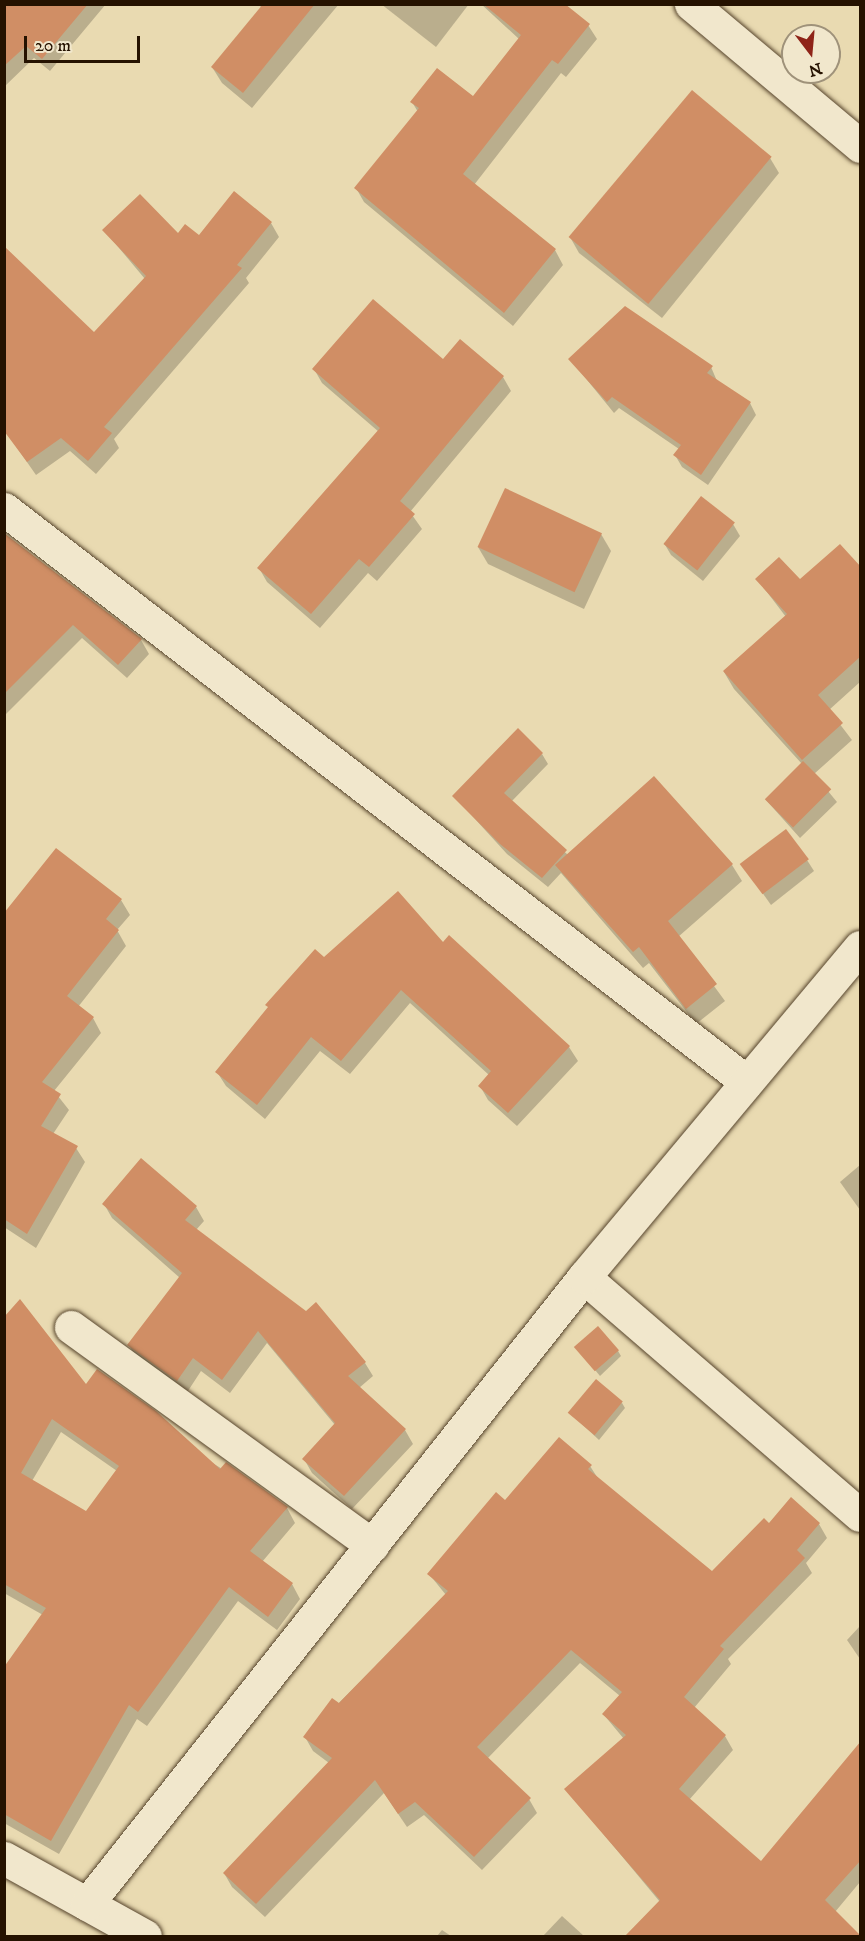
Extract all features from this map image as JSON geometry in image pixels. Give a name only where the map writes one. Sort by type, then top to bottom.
[{"type":"street","points":[[691,4],[861,146]]},
{"type":"street","points":[[4,509],[747,1082]]},
{"type":"street","points":[[87,1904],[584,1277],[861,947]]},
{"type":"street","points":[[584,1277],[861,1515]]},
{"type":"street","points":[[71,1327],[372,1545]]},
{"type":"street","points":[[4,1858],[145,1936]]},
{"type":"building","points":[[4,4],[88,4],[42,59],[26,46],[4,66]]},
{"type":"building","points":[[263,4],[315,4],[243,93],[211,67]]},
{"type":"building","points":[[483,4],[565,4],[590,24],[558,64],[552,60],[463,174],[556,249],[504,313],[354,188],[419,108],[410,102],[437,68],[473,96],[521,35]]},
{"type":"building","points":[[692,90],[772,157],[648,304],[569,237]]},
{"type":"building","points":[[234,191],[272,222],[237,265],[242,268],[104,427],[112,433],[88,461],[61,438],[27,462],[4,431],[4,246],[94,332],[146,276],[102,230],[140,194],[178,233],[185,224],[199,235]]},
{"type":"building","points":[[373,299],[443,359],[460,339],[504,376],[400,501],[415,514],[369,567],[359,559],[311,614],[257,568],[380,428],[312,369]]},
{"type":"building","points":[[625,306],[713,366],[707,373],[751,402],[701,475],[673,455],[681,445],[612,397],[607,402],[568,359]]},
{"type":"building","points":[[505,488],[602,533],[575,592],[478,547]]},
{"type":"building","points":[[701,496],[735,522],[697,571],[663,544]]},
{"type":"building","points":[[4,533],[142,639],[118,665],[73,625],[4,694]]},
{"type":"building","points":[[840,544],[861,567],[861,656],[818,695],[843,723],[802,760],[723,671],[787,614],[755,579],[779,557],[800,579]]},
{"type":"building","points":[[518,728],[543,753],[504,793],[567,850],[542,878],[500,844],[452,796]]},
{"type":"building","points":[[803,761],[831,789],[793,827],[765,799]]},
{"type":"building","points":[[654,776],[733,864],[668,921],[717,984],[686,1009],[639,947],[633,952],[555,865]]},
{"type":"building","points":[[786,829],[809,859],[763,894],[740,864]]},
{"type":"building","points":[[56,848],[122,899],[106,919],[119,930],[67,996],[94,1017],[42,1082],[61,1094],[41,1126],[78,1146],[27,1234],[4,1219],[4,913]]},
{"type":"building","points":[[398,891],[443,942],[449,935],[570,1046],[508,1113],[478,1086],[491,1071],[401,990],[341,1061],[311,1037],[257,1105],[215,1072],[268,1007],[265,1005],[315,949],[324,957]]},
{"type":"building","points":[[141,1158],[197,1206],[185,1220],[306,1311],[316,1302],[366,1362],[348,1376],[406,1429],[344,1496],[302,1459],[335,1423],[258,1331],[222,1380],[193,1358],[177,1381],[127,1345],[182,1273],[102,1204]]},
{"type":"building","points":[[20,1299],[86,1384],[97,1369],[156,1411],[220,1469],[226,1462],[288,1507],[250,1551],[293,1583],[268,1617],[229,1587],[138,1712],[129,1705],[51,1841],[4,1814],[4,1667],[46,1608],[4,1584],[4,1317]],"holes":[[[52,1419],[119,1466],[86,1511],[21,1473]]]},
{"type":"building","points":[[598,1326],[619,1350],[595,1371],[574,1347]]},
{"type":"building","points":[[596,1379],[623,1401],[595,1435],[568,1413]]},
{"type":"building","points":[[559,1437],[592,1465],[588,1469],[712,1571],[764,1518],[769,1523],[791,1497],[820,1523],[797,1550],[805,1558],[720,1646],[724,1649],[684,1697],[726,1735],[679,1789],[761,1861],[861,1741],[861,1860],[825,1900],[861,1936],[625,1936],[660,1900],[564,1789],[626,1735],[602,1714],[622,1692],[571,1650],[477,1747],[531,1798],[474,1857],[415,1802],[398,1814],[375,1780],[256,1904],[223,1873],[332,1758],[303,1737],[332,1698],[339,1703],[448,1591],[427,1574],[496,1492],[505,1500]]}]
